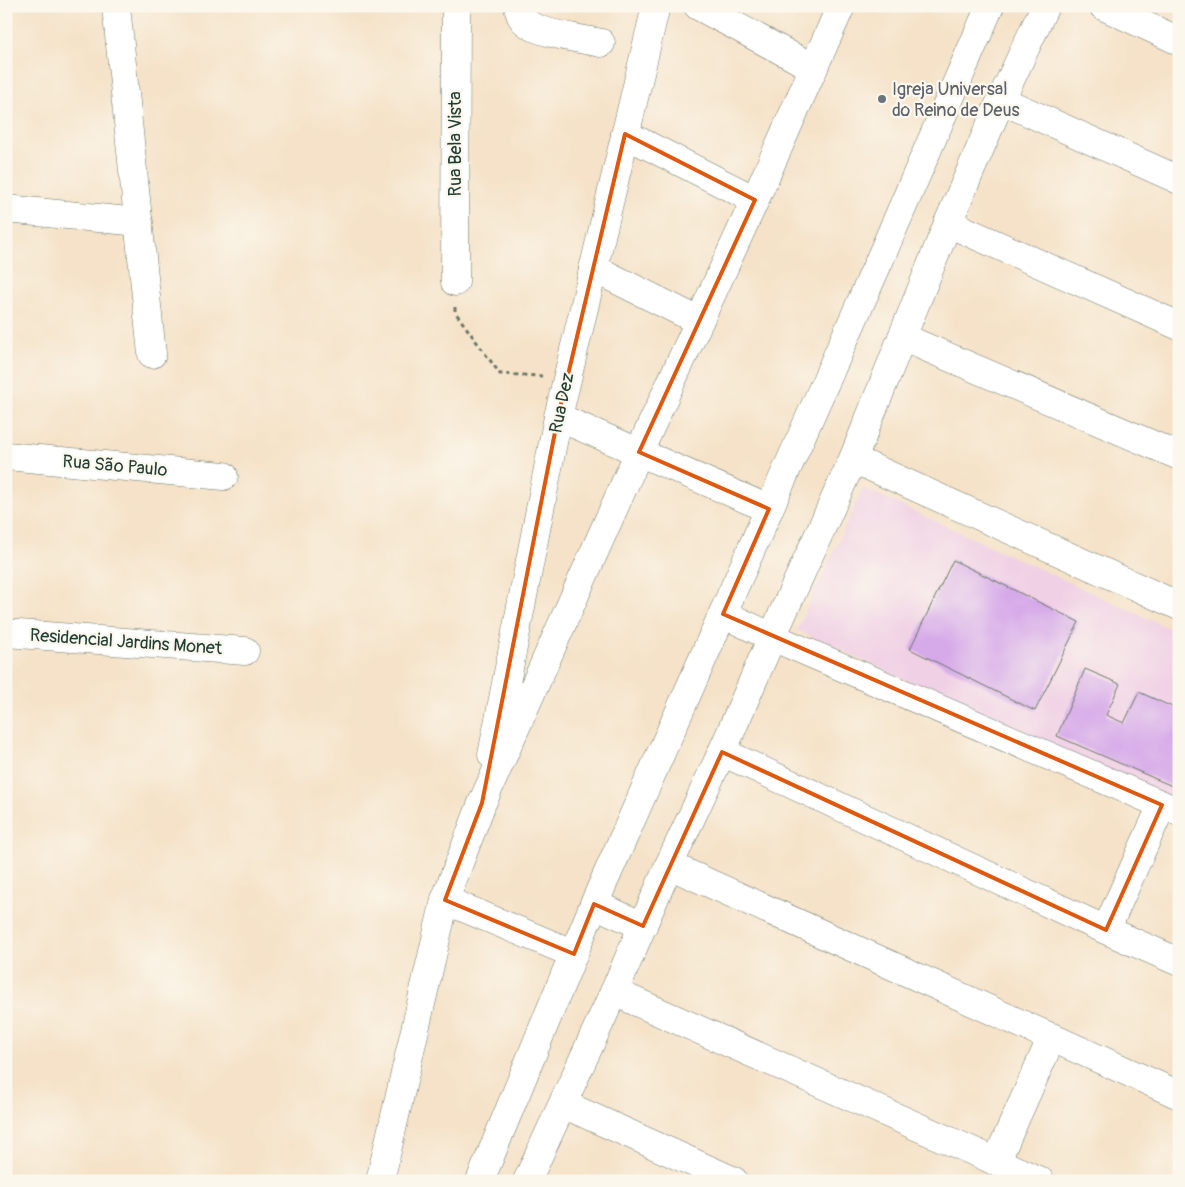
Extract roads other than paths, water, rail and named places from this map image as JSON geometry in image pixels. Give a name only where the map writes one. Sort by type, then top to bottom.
[{"type":"street","points":[[116,6],[152,354]]},
{"type":"street","name":"Rua Bela Vista","points":[[455,282],[456,6]]},
{"type":"street","points":[[518,6],[520,15],[528,24],[542,30],[601,43]]},
{"type":"street","name":"Rua Dez","points":[[482,803],[558,417],[656,6]]},
{"type":"street","points":[[698,6],[814,68]]},
{"type":"street","points":[[380,1181],[445,900],[482,803],[842,6]]},
{"type":"street","points":[[480,1181],[594,904],[990,6]]},
{"type":"street","points":[[527,1181],[614,992],[669,865],[722,752],[853,459],[948,222],[1045,6]]},
{"type":"street","points":[[1103,6],[1179,40]]},
{"type":"street","points":[[1002,100],[1179,180]]},
{"type":"street","points":[[625,134],[755,200]]},
{"type":"street","points":[[6,209],[139,222]]},
{"type":"street","points":[[948,222],[1179,326]]},
{"type":"street","points":[[593,268],[699,321]]},
{"type":"street","points":[[902,337],[1179,456]]},
{"type":"street","points":[[558,417],[769,509]]},
{"type":"street","name":"Rua São Paulo","points":[[6,456],[224,476]]},
{"type":"street","points":[[853,459],[1179,606]]},
{"type":"street","points":[[722,614],[1170,808],[1106,930]]},
{"type":"street","name":"Residencial Jardins Monet","points":[[6,633],[245,651]]},
{"type":"street","points":[[722,752],[1179,962]]},
{"type":"street","points":[[669,865],[1179,1095]]},
{"type":"street","points":[[445,900],[574,954]]},
{"type":"street","points":[[594,904],[643,926]]},
{"type":"street","points":[[614,992],[1040,1181]]},
{"type":"street","points":[[996,1162],[1052,1038]]},
{"type":"street","points":[[563,1104],[734,1181]]},
{"type":"place","name":"Igreja Universal do Reino de Deus","points":[[882,99]]}]
